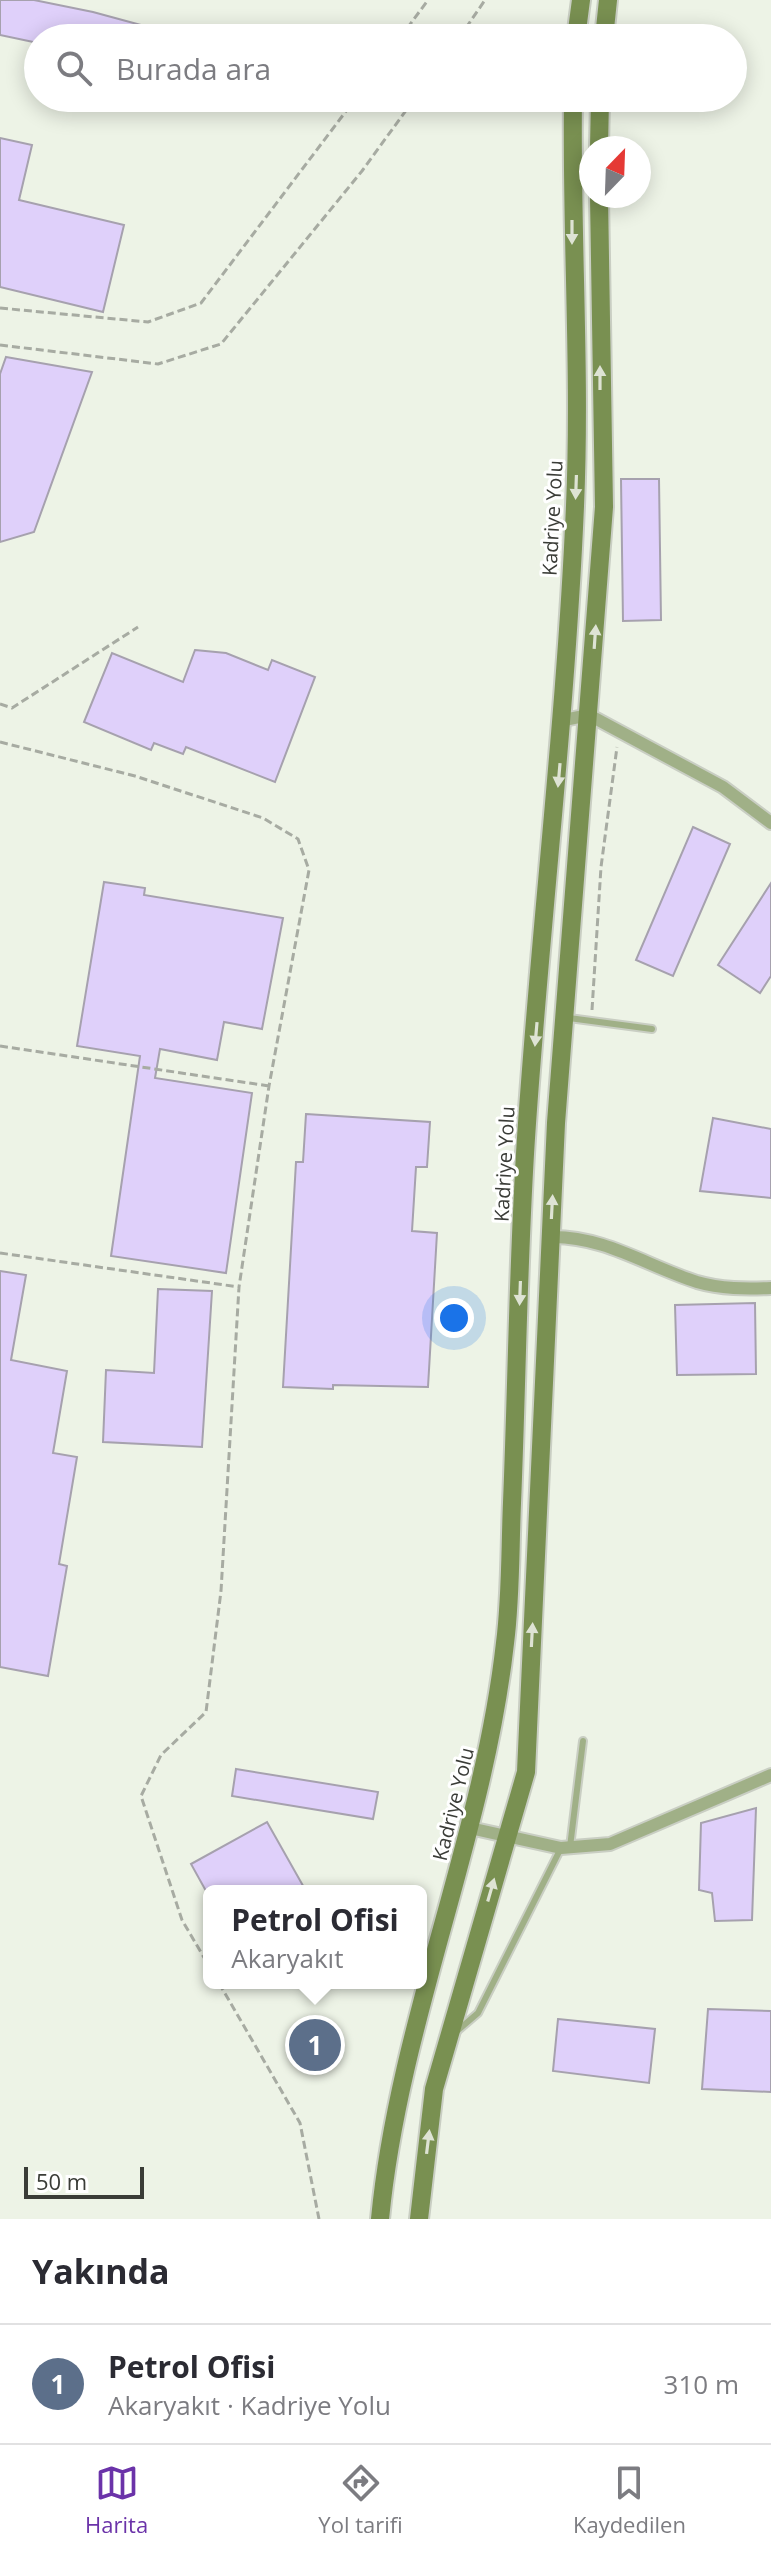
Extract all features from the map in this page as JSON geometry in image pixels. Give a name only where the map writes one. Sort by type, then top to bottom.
[{"type":"main road","points":[[578,24],[581,0]]},
{"type":"main road","points":[[605,24],[608,0]]},
{"type":"main road","name":"Kadriye Yolu","points":[[427,1982],[489,1756],[506,1639],[526,1139],[564,720],[578,410],[572,248],[573,112]]},
{"type":"main road","points":[[599,136],[600,112]]},
{"type":"main road","points":[[419,2219],[434,2089],[526,1772],[564,1018],[604,507],[599,208]]},
{"type":"main road","name":"Kadriye Yolu","points":[[380,2219],[409,2047],[425,1989]]},
{"type":"street","points":[[564,720],[589,715],[723,787],[771,823]]},
{"type":"street","points":[[551,1237],[579,1236],[699,1282],[731,1289],[771,1288]]},
{"type":"street","points":[[470,1828],[566,1848],[610,1844],[771,1775]]},
{"type":"lane","points":[[564,1018],[592,1018],[652,1029]]},
{"type":"lane","points":[[449,2038],[478,2013],[566,1848],[583,1741]]},
{"type":"path","points":[[410,24],[428,0]]},
{"type":"path","points":[[469,24],[485,0]]},
{"type":"path","points":[[0,308],[148,322],[201,303],[345,112]]},
{"type":"path","points":[[0,345],[158,364],[221,344],[362,171],[405,112]]},
{"type":"path","points":[[0,704],[12,708],[32,697],[138,627]]},
{"type":"path","points":[[592,1018],[601,867],[619,731]]},
{"type":"path","points":[[0,742],[135,776],[263,818],[298,839],[309,870],[269,1086],[239,1287],[221,1591],[206,1712],[161,1755],[141,1796],[182,1920],[203,1956]]},
{"type":"path","points":[[0,1046],[269,1086]]},
{"type":"path","points":[[0,1253],[239,1287]]},
{"type":"path","points":[[222,1989],[300,2123],[319,2219]]},
{"type":"building","points":[[0,0],[34,0],[137,24],[24,24],[24,40],[0,35]]},
{"type":"building","points":[[0,138],[32,145],[19,200],[124,225],[103,312],[0,287]]},
{"type":"building","points":[[6,357],[92,372],[34,532],[0,542],[0,374]]},
{"type":"building","points":[[621,479],[659,479],[661,620],[623,621]]},
{"type":"building","points":[[195,650],[226,653],[268,670],[272,660],[315,677],[275,782],[186,747],[183,754],[154,743],[151,750],[84,722],[112,653],[183,682]]},
{"type":"building","points":[[693,827],[730,844],[673,976],[636,960]]},
{"type":"building","points":[[104,882],[145,888],[144,895],[283,918],[262,1029],[224,1022],[217,1060],[160,1049],[155,1078],[252,1093],[226,1273],[111,1256],[140,1056],[77,1046]]},
{"type":"building","points":[[771,883],[771,976],[760,993],[718,965]]},
{"type":"building","points":[[306,1114],[430,1122],[427,1167],[416,1167],[412,1231],[437,1233],[428,1387],[283,1387],[296,1162],[303,1162]]},
{"type":"building","points":[[713,1118],[771,1129],[771,1198],[700,1191]]},
{"type":"building","points":[[0,1271],[26,1275],[11,1360],[67,1371],[53,1453],[77,1457],[59,1564],[67,1566],[48,1676],[0,1667]]},
{"type":"building","points":[[158,1289],[212,1291],[202,1447],[103,1442],[106,1370],[154,1373]]},
{"type":"building","points":[[755,1303],[756,1374],[677,1375],[675,1305]]},
{"type":"building","points":[[236,1769],[378,1792],[373,1819],[232,1796]]},
{"type":"building","points":[[756,1808],[752,1920],[715,1921],[712,1893],[699,1890],[701,1823]]},
{"type":"building","points":[[267,1822],[303,1885],[203,1886],[191,1864]]},
{"type":"building","points":[[708,2009],[771,2011],[771,2092],[702,2089]]},
{"type":"building","points":[[558,2019],[655,2029],[649,2083],[553,2071]]},
{"type":"place","name":"Petrol Ofisi","points":[[315,2045]]}]
